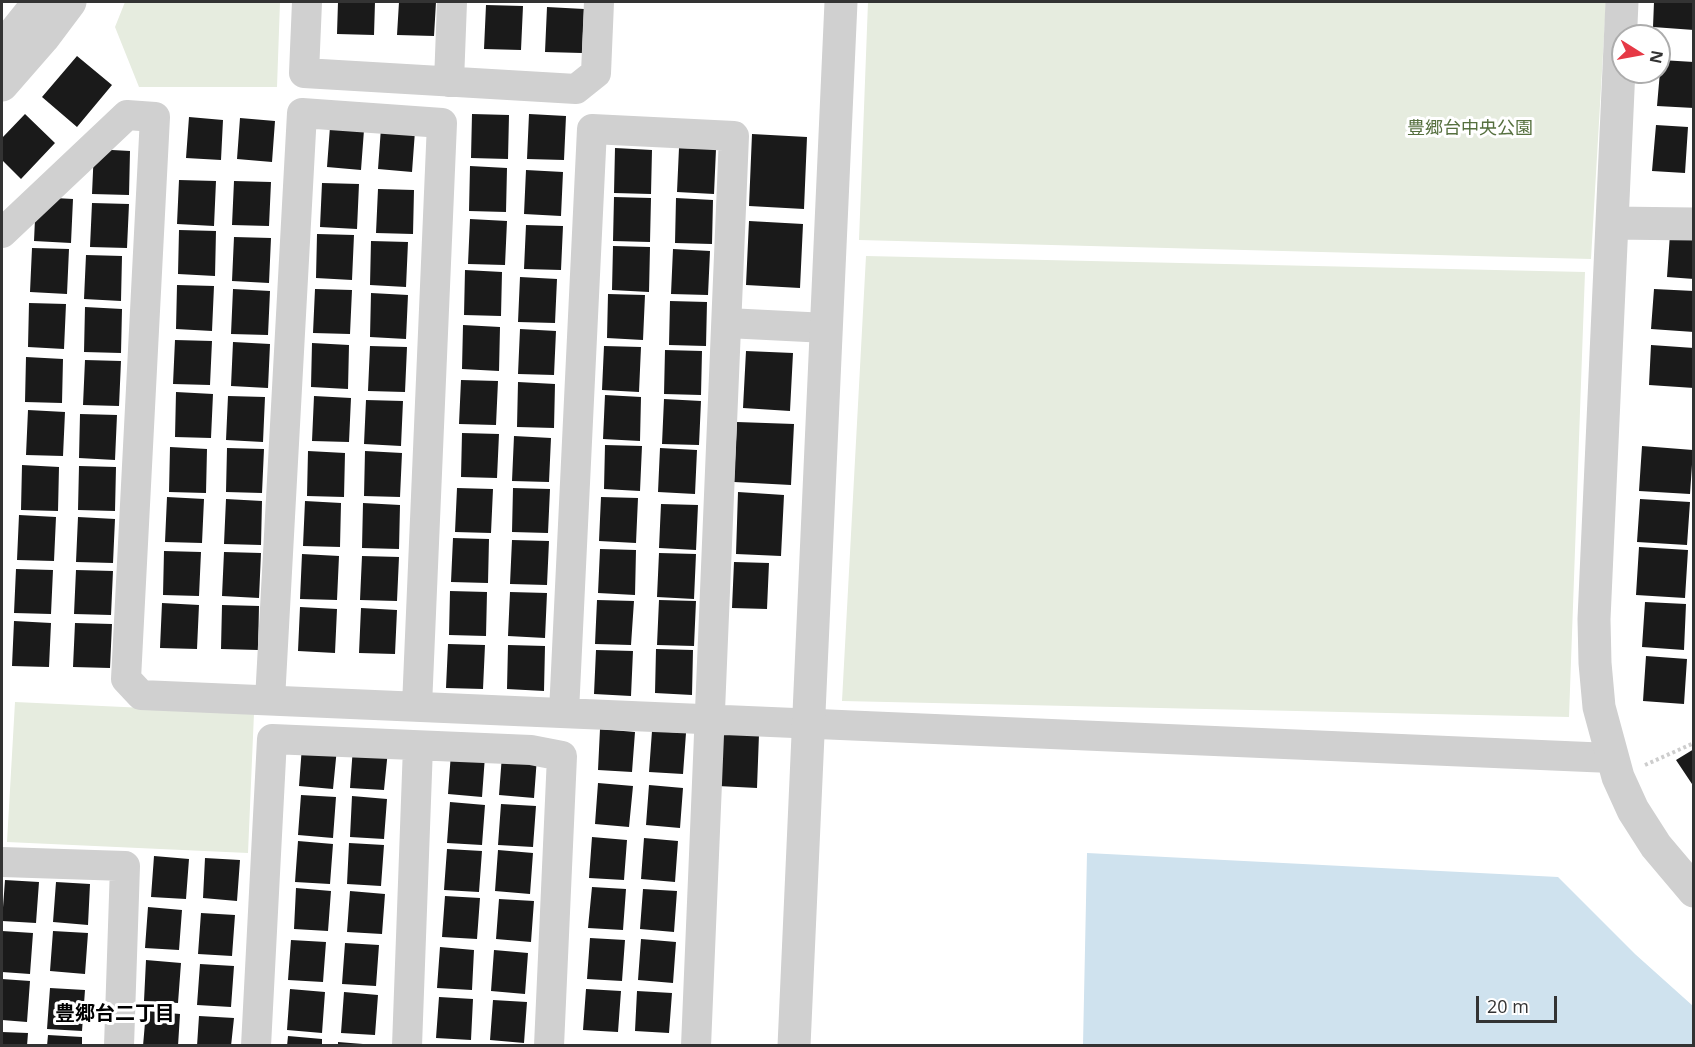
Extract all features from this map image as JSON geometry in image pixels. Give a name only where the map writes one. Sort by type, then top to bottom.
[{"type":"street","points":[[2,48],[39,2]]},
{"type":"street","points":[[2,85],[43,38],[70,2]]},
{"type":"street","points":[[307,2],[304,73],[576,89],[596,73],[599,2]]},
{"type":"street","points":[[449,82],[452,2]]},
{"type":"street","points":[[794,1046],[841,2]]},
{"type":"street","points":[[1622,2],[1594,619],[1599,706],[1614,767],[1633,810],[1656,846],[1694,891]]},
{"type":"street","points":[[270,700],[302,113],[442,123],[417,706]]},
{"type":"street","points":[[2,240],[2,233],[127,115],[155,117],[126,679],[141,695],[711,718],[1614,767]]},
{"type":"street","points":[[564,712],[592,129],[734,136],[696,1046]]},
{"type":"street","points":[[1613,223],[1694,224]]},
{"type":"street","points":[[727,323],[827,328]]},
{"type":"street","points":[[256,1046],[272,740],[531,750],[562,756],[549,1046]]},
{"type":"street","points":[[407,1046],[418,746]]},
{"type":"street","points":[[2,862],[125,866],[119,1046]]},
{"type":"path","points":[[1614,767],[1694,743]]},
{"type":"green space","points":[[125,2],[280,2],[277,87],[139,87],[115,27]]},
{"type":"green space","name":"豊郷台中央公園","points":[[868,2],[1606,2],[1591,259],[859,240]]},
{"type":"green space","points":[[866,256],[1585,272],[1569,717],[842,701]]},
{"type":"green space","points":[[15,702],[254,713],[248,853],[7,842]]},
{"type":"water","points":[[1087,853],[1558,877],[1635,954],[1693,1006],[1693,1045],[1083,1045]]},
{"type":"building","points":[[338,2],[375,2],[374,35],[337,34]]},
{"type":"building","points":[[399,2],[436,2],[434,36],[397,35]]},
{"type":"building","points":[[1654,2],[1694,2],[1694,30],[1671,28],[1671,24],[1653,24]]},
{"type":"building","points":[[486,5],[523,6],[521,50],[484,49]]},
{"type":"building","points":[[547,7],[584,9],[582,53],[545,52]]},
{"type":"building","points":[[77,56],[112,85],[77,127],[42,97]]},
{"type":"building","points":[[1671,61],[1694,62],[1694,108],[1657,106],[1659,84],[1671,84]]},
{"type":"building","points":[[25,114],[55,143],[21,179],[2,160],[2,138]]},
{"type":"building","points":[[472,114],[509,115],[508,159],[471,158]]},
{"type":"building","points":[[529,114],[566,116],[564,160],[527,159]]},
{"type":"building","points":[[189,117],[223,120],[221,160],[186,158]]},
{"type":"building","points":[[240,118],[275,121],[272,162],[237,159]]},
{"type":"building","points":[[1656,125],[1688,127],[1685,173],[1652,171]]},
{"type":"building","points":[[330,127],[364,130],[361,170],[327,167]]},
{"type":"building","points":[[381,128],[415,131],[412,172],[378,169]]},
{"type":"building","points":[[752,134],[807,137],[804,209],[749,206]]},
{"type":"building","points":[[615,148],[652,150],[651,194],[614,193]]},
{"type":"building","points":[[679,148],[716,149],[714,194],[677,192]]},
{"type":"building","points":[[94,149],[130,151],[129,195],[92,194]]},
{"type":"building","points":[[470,166],[507,168],[506,212],[469,211]]},
{"type":"building","points":[[526,170],[563,172],[561,216],[524,214]]},
{"type":"building","points":[[179,180],[216,181],[214,226],[177,224]]},
{"type":"building","points":[[234,181],[271,182],[269,226],[232,225]]},
{"type":"building","points":[[322,183],[359,184],[357,229],[320,227]]},
{"type":"building","points":[[378,189],[414,190],[413,234],[376,233]]},
{"type":"building","points":[[36,197],[73,199],[71,243],[34,241]]},
{"type":"building","points":[[614,197],[651,198],[650,242],[613,241]]},
{"type":"building","points":[[676,198],[713,200],[712,244],[675,243]]},
{"type":"building","points":[[92,203],[129,204],[127,248],[90,247]]},
{"type":"building","points":[[470,219],[507,221],[505,265],[468,264]]},
{"type":"building","points":[[749,221],[803,224],[800,288],[746,285]]},
{"type":"building","points":[[526,225],[563,226],[561,270],[524,269]]},
{"type":"building","points":[[179,230],[216,231],[215,276],[178,274]]},
{"type":"building","points":[[317,234],[354,235],[352,280],[316,278]]},
{"type":"building","points":[[1670,234],[1694,235],[1694,279],[1667,277]]},
{"type":"building","points":[[234,237],[271,238],[269,283],[232,281]]},
{"type":"building","points":[[371,241],[408,242],[406,287],[370,285]]},
{"type":"building","points":[[613,246],[650,247],[649,292],[612,290]]},
{"type":"building","points":[[32,248],[69,249],[67,294],[30,292]]},
{"type":"building","points":[[673,249],[710,251],[708,295],[671,294]]},
{"type":"building","points":[[86,255],[122,256],[121,301],[84,299]]},
{"type":"building","points":[[465,270],[502,272],[501,316],[464,315]]},
{"type":"building","points":[[520,277],[557,279],[555,323],[518,322]]},
{"type":"building","points":[[177,285],[214,286],[212,331],[176,329]]},
{"type":"building","points":[[233,289],[270,291],[268,335],[231,334]]},
{"type":"building","points":[[315,289],[352,290],[350,334],[313,333]]},
{"type":"building","points":[[1654,289],[1694,291],[1694,332],[1651,329]]},
{"type":"building","points":[[371,293],[408,295],[406,339],[370,337]]},
{"type":"building","points":[[608,294],[645,295],[643,340],[607,338]]},
{"type":"building","points":[[670,301],[707,302],[706,346],[669,345]]},
{"type":"building","points":[[29,303],[66,304],[64,349],[28,347]]},
{"type":"building","points":[[85,307],[122,309],[121,353],[84,352]]},
{"type":"building","points":[[463,325],[500,327],[499,371],[462,369]]},
{"type":"building","points":[[520,329],[556,331],[554,375],[518,374]]},
{"type":"building","points":[[175,340],[212,341],[210,385],[173,384]]},
{"type":"building","points":[[233,342],[270,344],[268,388],[231,386]]},
{"type":"building","points":[[312,343],[349,345],[348,389],[311,387]]},
{"type":"building","points":[[1651,345],[1694,348],[1694,388],[1649,385]]},
{"type":"building","points":[[370,346],[407,347],[405,392],[368,391]]},
{"type":"building","points":[[604,346],[641,347],[639,392],[602,390]]},
{"type":"building","points":[[665,350],[702,351],[701,395],[664,394]]},
{"type":"building","points":[[746,351],[793,353],[790,411],[743,408]]},
{"type":"building","points":[[26,357],[63,359],[62,403],[25,402]]},
{"type":"building","points":[[85,360],[121,361],[119,406],[83,405]]},
{"type":"building","points":[[461,380],[498,381],[496,425],[459,424]]},
{"type":"building","points":[[518,382],[555,384],[554,428],[517,427]]},
{"type":"building","points":[[176,392],[213,394],[211,438],[175,437]]},
{"type":"building","points":[[605,395],[641,397],[640,441],[603,439]]},
{"type":"building","points":[[228,396],[265,397],[263,442],[226,440]]},
{"type":"building","points":[[314,396],[351,398],[349,442],[312,441]]},
{"type":"building","points":[[664,399],[701,401],[699,445],[662,444]]},
{"type":"building","points":[[366,400],[403,401],[401,446],[364,444]]},
{"type":"building","points":[[28,410],[65,412],[63,456],[26,455]]},
{"type":"building","points":[[80,414],[117,415],[115,460],[79,458]]},
{"type":"building","points":[[737,422],[794,424],[791,485],[734,482]]},
{"type":"building","points":[[462,433],[499,434],[497,478],[461,477]]},
{"type":"building","points":[[514,436],[551,438],[549,482],[512,481]]},
{"type":"building","points":[[605,445],[642,446],[640,491],[604,489]]},
{"type":"building","points":[[1642,446],[1693,450],[1690,494],[1639,491]]},
{"type":"building","points":[[170,447],[207,449],[206,493],[169,492]]},
{"type":"building","points":[[227,448],[264,449],[262,493],[226,492]]},
{"type":"building","points":[[660,448],[697,450],[695,494],[658,492]]},
{"type":"building","points":[[308,451],[345,453],[344,497],[307,496]]},
{"type":"building","points":[[365,451],[402,453],[400,497],[364,496]]},
{"type":"building","points":[[22,465],[59,467],[58,511],[21,510]]},
{"type":"building","points":[[79,466],[116,467],[115,511],[78,510]]},
{"type":"building","points":[[457,488],[493,489],[491,533],[455,532]]},
{"type":"building","points":[[513,488],[550,489],[548,533],[512,532]]},
{"type":"building","points":[[738,492],[784,495],[781,556],[736,554]]},
{"type":"building","points":[[167,497],[204,499],[202,543],[165,542]]},
{"type":"building","points":[[601,497],[638,498],[636,543],[599,541]]},
{"type":"building","points":[[226,499],[262,501],[261,545],[224,544]]},
{"type":"building","points":[[1640,499],[1690,502],[1687,545],[1637,542]]},
{"type":"building","points":[[305,501],[341,503],[340,547],[303,546]]},
{"type":"building","points":[[363,503],[400,505],[399,549],[362,548]]},
{"type":"building","points":[[661,504],[698,505],[696,550],[659,548]]},
{"type":"building","points":[[19,515],[56,517],[54,561],[17,560]]},
{"type":"building","points":[[78,517],[115,519],[113,563],[76,562]]},
{"type":"building","points":[[453,538],[489,539],[488,583],[451,582]]},
{"type":"building","points":[[512,540],[549,541],[547,585],[510,584]]},
{"type":"building","points":[[1639,547],[1688,550],[1685,598],[1636,595]]},
{"type":"building","points":[[600,549],[636,550],[635,595],[598,593]]},
{"type":"building","points":[[164,551],[201,552],[199,596],[163,595]]},
{"type":"building","points":[[224,552],[261,553],[259,598],[222,596]]},
{"type":"building","points":[[659,553],[696,554],[694,599],[657,597]]},
{"type":"building","points":[[302,554],[339,556],[337,600],[300,599]]},
{"type":"building","points":[[362,556],[399,557],[397,601],[360,600]]},
{"type":"building","points":[[734,562],[769,563],[767,609],[732,608]]},
{"type":"building","points":[[16,569],[53,570],[51,614],[14,613]]},
{"type":"building","points":[[76,570],[113,571],[111,615],[74,614]]},
{"type":"building","points":[[450,591],[487,592],[486,636],[449,635]]},
{"type":"building","points":[[510,592],[547,593],[545,638],[508,636]]},
{"type":"building","points":[[597,600],[634,601],[631,645],[595,644]]},
{"type":"building","points":[[659,600],[696,601],[694,646],[657,645]]},
{"type":"building","points":[[1645,602],[1686,604],[1684,650],[1642,647]]},
{"type":"building","points":[[162,603],[199,605],[197,649],[160,648]]},
{"type":"building","points":[[222,605],[259,606],[258,650],[221,649]]},
{"type":"building","points":[[300,607],[337,609],[335,653],[298,651]]},
{"type":"building","points":[[361,608],[397,610],[395,654],[359,653]]},
{"type":"building","points":[[14,621],[51,623],[49,667],[12,666]]},
{"type":"building","points":[[75,623],[112,624],[110,668],[73,667]]},
{"type":"building","points":[[448,644],[485,645],[483,689],[446,688]]},
{"type":"building","points":[[508,645],[545,646],[544,691],[507,689]]},
{"type":"building","points":[[656,649],[693,650],[692,695],[655,693]]},
{"type":"building","points":[[596,650],[633,651],[631,696],[594,694]]},
{"type":"building","points":[[1646,656],[1687,659],[1684,704],[1643,701]]},
{"type":"building","points":[[600,729],[635,732],[632,772],[598,770]]},
{"type":"building","points":[[652,731],[686,733],[683,774],[649,772]]},
{"type":"building","points":[[721,733],[759,734],[757,788],[718,786]]},
{"type":"building","points":[[302,746],[337,748],[333,789],[299,786]]},
{"type":"building","points":[[353,747],[388,750],[384,790],[350,788]]},
{"type":"building","points":[[1694,749],[1694,787],[1676,760]]},
{"type":"building","points":[[451,753],[485,756],[482,797],[448,794]]},
{"type":"building","points":[[502,755],[537,757],[534,798],[499,795]]},
{"type":"building","points":[[598,783],[633,786],[629,827],[595,824]]},
{"type":"building","points":[[649,785],[683,788],[680,828],[646,825]]},
{"type":"building","points":[[301,795],[336,797],[333,838],[298,835]]},
{"type":"building","points":[[352,796],[387,799],[384,839],[350,837]]},
{"type":"building","points":[[450,802],[485,805],[482,845],[447,843]]},
{"type":"building","points":[[501,804],[536,806],[533,847],[498,845]]},
{"type":"building","points":[[592,837],[627,840],[624,880],[589,878]]},
{"type":"building","points":[[644,838],[678,841],[675,882],[641,879]]},
{"type":"building","points":[[298,841],[333,844],[330,884],[295,882]]},
{"type":"building","points":[[349,843],[384,845],[381,886],[347,884]]},
{"type":"building","points":[[447,849],[482,851],[479,892],[444,890]]},
{"type":"building","points":[[498,850],[533,853],[530,894],[495,891]]},
{"type":"building","points":[[154,856],[189,859],[186,899],[151,897]]},
{"type":"building","points":[[205,858],[240,860],[237,901],[203,898]]},
{"type":"building","points":[[5,880],[39,882],[36,923],[2,921]]},
{"type":"building","points":[[56,882],[90,884],[88,925],[53,922]]},
{"type":"building","points":[[592,887],[626,889],[623,930],[588,928]]},
{"type":"building","points":[[296,888],[331,891],[328,931],[294,929]]},
{"type":"building","points":[[643,889],[677,891],[674,932],[640,929]]},
{"type":"building","points":[[350,891],[385,894],[382,934],[347,932]]},
{"type":"building","points":[[445,896],[480,898],[477,939],[442,937]]},
{"type":"building","points":[[499,899],[534,901],[531,942],[496,939]]},
{"type":"building","points":[[148,907],[182,910],[179,950],[145,948]]},
{"type":"building","points":[[201,913],[235,915],[232,956],[198,954]]},
{"type":"building","points":[[2,931],[33,933],[30,974],[2,972]]},
{"type":"building","points":[[53,931],[88,933],[85,974],[50,971]]},
{"type":"building","points":[[590,938],[625,940],[622,981],[587,979]]},
{"type":"building","points":[[641,939],[676,942],[673,983],[638,980]]},
{"type":"building","points":[[291,940],[326,942],[323,982],[288,980]]},
{"type":"building","points":[[345,943],[379,945],[376,986],[342,984]]},
{"type":"building","points":[[440,947],[474,950],[472,990],[437,988]]},
{"type":"building","points":[[494,950],[528,953],[525,994],[491,991]]},
{"type":"building","points":[[146,960],[181,963],[178,1003],[144,1001]]},
{"type":"building","points":[[200,964],[234,966],[231,1007],[197,1005]]},
{"type":"building","points":[[2,979],[30,981],[27,1022],[2,1020]]},
{"type":"building","points":[[50,988],[85,990],[82,1031],[47,1029]]},
{"type":"building","points":[[290,989],[325,992],[322,1033],[287,1030]]},
{"type":"building","points":[[586,989],[621,991],[618,1032],[583,1030]]},
{"type":"building","points":[[637,991],[672,993],[669,1033],[635,1031]]},
{"type":"building","points":[[344,992],[378,995],[375,1035],[341,1033]]},
{"type":"building","points":[[439,997],[473,999],[471,1040],[436,1038]]},
{"type":"building","points":[[493,1000],[527,1002],[524,1043],[490,1040]]},
{"type":"building","points":[[146,1011],[180,1014],[178,1046],[143,1046]]},
{"type":"building","points":[[199,1016],[234,1018],[231,1046],[197,1046]]},
{"type":"building","points":[[2,1032],[28,1033],[27,1046],[2,1046]]},
{"type":"building","points":[[48,1035],[82,1037],[82,1046],[47,1046]]},
{"type":"building","points":[[288,1036],[322,1039],[322,1046],[287,1046]]},
{"type":"building","points":[[338,1042],[363,1044],[363,1046],[338,1046]]},
{"type":"district","name":"豊郷台二丁目","points":[[115,1014]]}]
